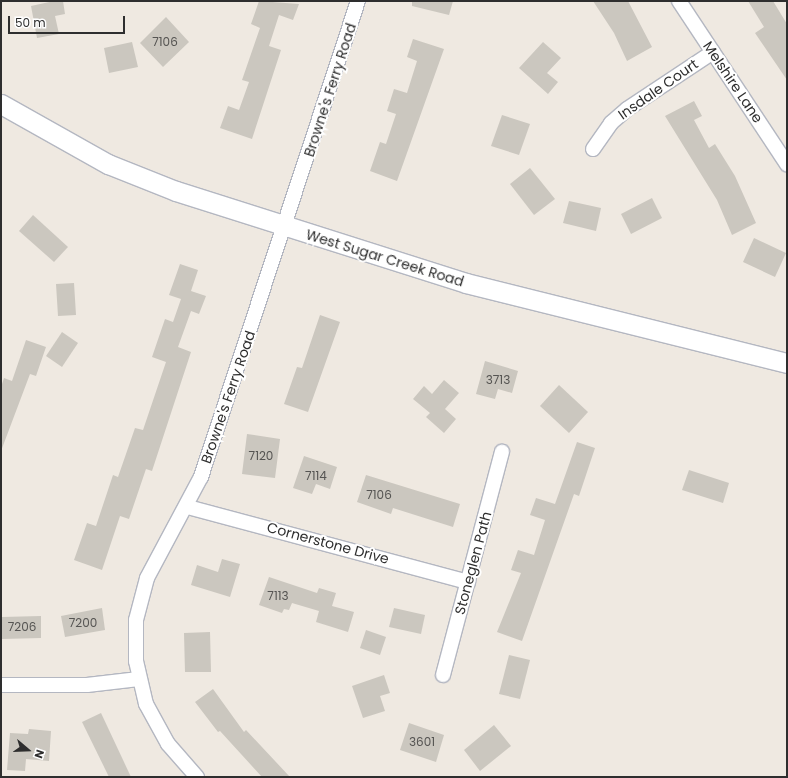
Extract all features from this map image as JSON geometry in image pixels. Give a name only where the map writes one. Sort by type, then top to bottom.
[{"type":"main road","name":"West Sugar Creek Road","points":[[1,104],[108,164],[176,191],[285,227],[466,283],[787,363]]},
{"type":"street","name":"Browne's Ferry Road","points":[[197,777],[159,732],[139,679],[134,646],[142,592],[160,552],[188,507],[201,477],[285,227],[358,1]]},
{"type":"street","name":"Melshire Lane","points":[[679,1],[787,164]]},
{"type":"street","name":"Insdale Court","points":[[593,150],[611,123],[627,109],[713,52]]},
{"type":"street","name":"Stoneglen Path","points":[[443,675],[502,452]]},
{"type":"street","name":"Cornerstone Drive","points":[[188,507],[468,582]]},
{"type":"street","points":[[1,685],[87,685],[139,679]]},
{"type":"building","points":[[54,1],[63,1],[65,14],[55,16],[59,34],[37,38],[31,6]]},
{"type":"building","points":[[259,1],[299,4],[293,20],[279,15],[269,46],[281,50],[252,139],[220,128],[228,106],[239,110],[249,82],[242,80],[260,28],[251,24]]},
{"type":"building","points":[[412,1],[453,1],[449,15],[412,6]]},
{"type":"building","points":[[593,1],[628,1],[652,47],[627,61],[614,33]]},
{"type":"building","points":[[748,1],[773,1],[787,24],[787,80],[755,33],[764,27]]},
{"type":"building","points":[[166,17],[189,42],[163,67],[140,43]]},
{"type":"building","points":[[413,39],[444,49],[397,181],[370,171],[380,142],[386,144],[396,114],[387,111],[394,89],[407,93],[417,61],[407,57]]},
{"type":"building","points":[[132,42],[138,67],[109,73],[104,48]]},
{"type":"building","points":[[543,42],[561,58],[547,73],[558,82],[548,94],[519,68]]},
{"type":"building","points":[[694,101],[702,116],[694,120],[709,148],[715,144],[735,176],[756,223],[732,235],[717,200],[665,116]]},
{"type":"building","points":[[502,115],[530,124],[519,155],[491,146]]},
{"type":"building","points":[[530,168],[555,199],[534,215],[510,184]]},
{"type":"building","points":[[652,198],[662,218],[631,234],[621,214]]},
{"type":"building","points":[[569,201],[601,208],[596,231],[563,223]]},
{"type":"building","points":[[33,215],[68,247],[54,262],[19,231]]},
{"type":"building","points":[[754,238],[786,253],[775,277],[743,262]]},
{"type":"building","points":[[180,264],[198,270],[191,291],[206,296],[199,314],[191,311],[178,347],[191,352],[152,471],[146,469],[129,519],[120,516],[102,570],[74,560],[87,523],[96,526],[113,475],[118,477],[135,428],[143,430],[166,362],[152,357],[165,319],[173,322],[181,299],[169,295]]},
{"type":"building","points":[[74,283],[76,315],[58,316],[56,284]]},
{"type":"building","points":[[320,315],[340,322],[308,412],[284,404],[297,367],[302,368]]},
{"type":"building","points":[[62,332],[78,343],[62,367],[46,356]]},
{"type":"building","points":[[26,340],[46,347],[36,376],[30,374],[1,451],[1,387],[4,378],[12,381]]},
{"type":"building","points":[[485,361],[518,371],[512,393],[498,389],[495,399],[476,394]]},
{"type":"building","points":[[444,380],[459,393],[445,409],[456,419],[444,433],[426,417],[430,413],[413,399],[424,386],[432,394]]},
{"type":"building","points":[[559,385],[588,412],[569,433],[540,406]]},
{"type":"building","points":[[247,434],[280,439],[275,478],[242,474]]},
{"type":"building","points":[[577,442],[595,448],[579,496],[574,494],[522,641],[497,632],[521,573],[511,570],[518,550],[534,555],[545,520],[530,515],[536,498],[555,504]]},
{"type":"building","points":[[304,456],[337,467],[330,489],[316,484],[312,494],[293,488]]},
{"type":"building","points":[[689,470],[729,483],[723,503],[682,490]]},
{"type":"building","points":[[366,475],[460,504],[453,527],[393,508],[391,514],[357,502]]},
{"type":"building","points":[[222,559],[240,564],[230,597],[191,585],[197,565],[218,572]]},
{"type":"building","points":[[269,577],[317,593],[319,588],[336,593],[332,606],[354,612],[348,632],[316,622],[319,611],[292,603],[289,610],[284,609],[282,613],[259,605]]},
{"type":"building","points":[[102,608],[105,630],[65,637],[61,616]]},
{"type":"building","points":[[394,608],[425,615],[421,634],[389,627]]},
{"type":"building","points":[[41,616],[41,638],[2,639],[2,617]]},
{"type":"building","points":[[366,630],[386,637],[380,655],[360,648]]},
{"type":"building","points":[[210,632],[211,672],[185,672],[184,633]]},
{"type":"building","points":[[509,655],[530,660],[520,699],[499,694]]},
{"type":"building","points":[[384,675],[390,693],[380,696],[385,711],[363,718],[352,686]]},
{"type":"building","points":[[213,689],[244,732],[246,730],[290,777],[262,777],[220,731],[218,732],[195,702]]},
{"type":"building","points":[[101,713],[131,777],[109,777],[82,722]]},
{"type":"building","points":[[409,723],[444,735],[436,762],[400,750]]},
{"type":"building","points":[[494,725],[511,746],[480,771],[464,750]]},
{"type":"building","points":[[29,729],[51,731],[49,761],[26,759],[25,771],[7,770],[10,733],[28,734]]}]
